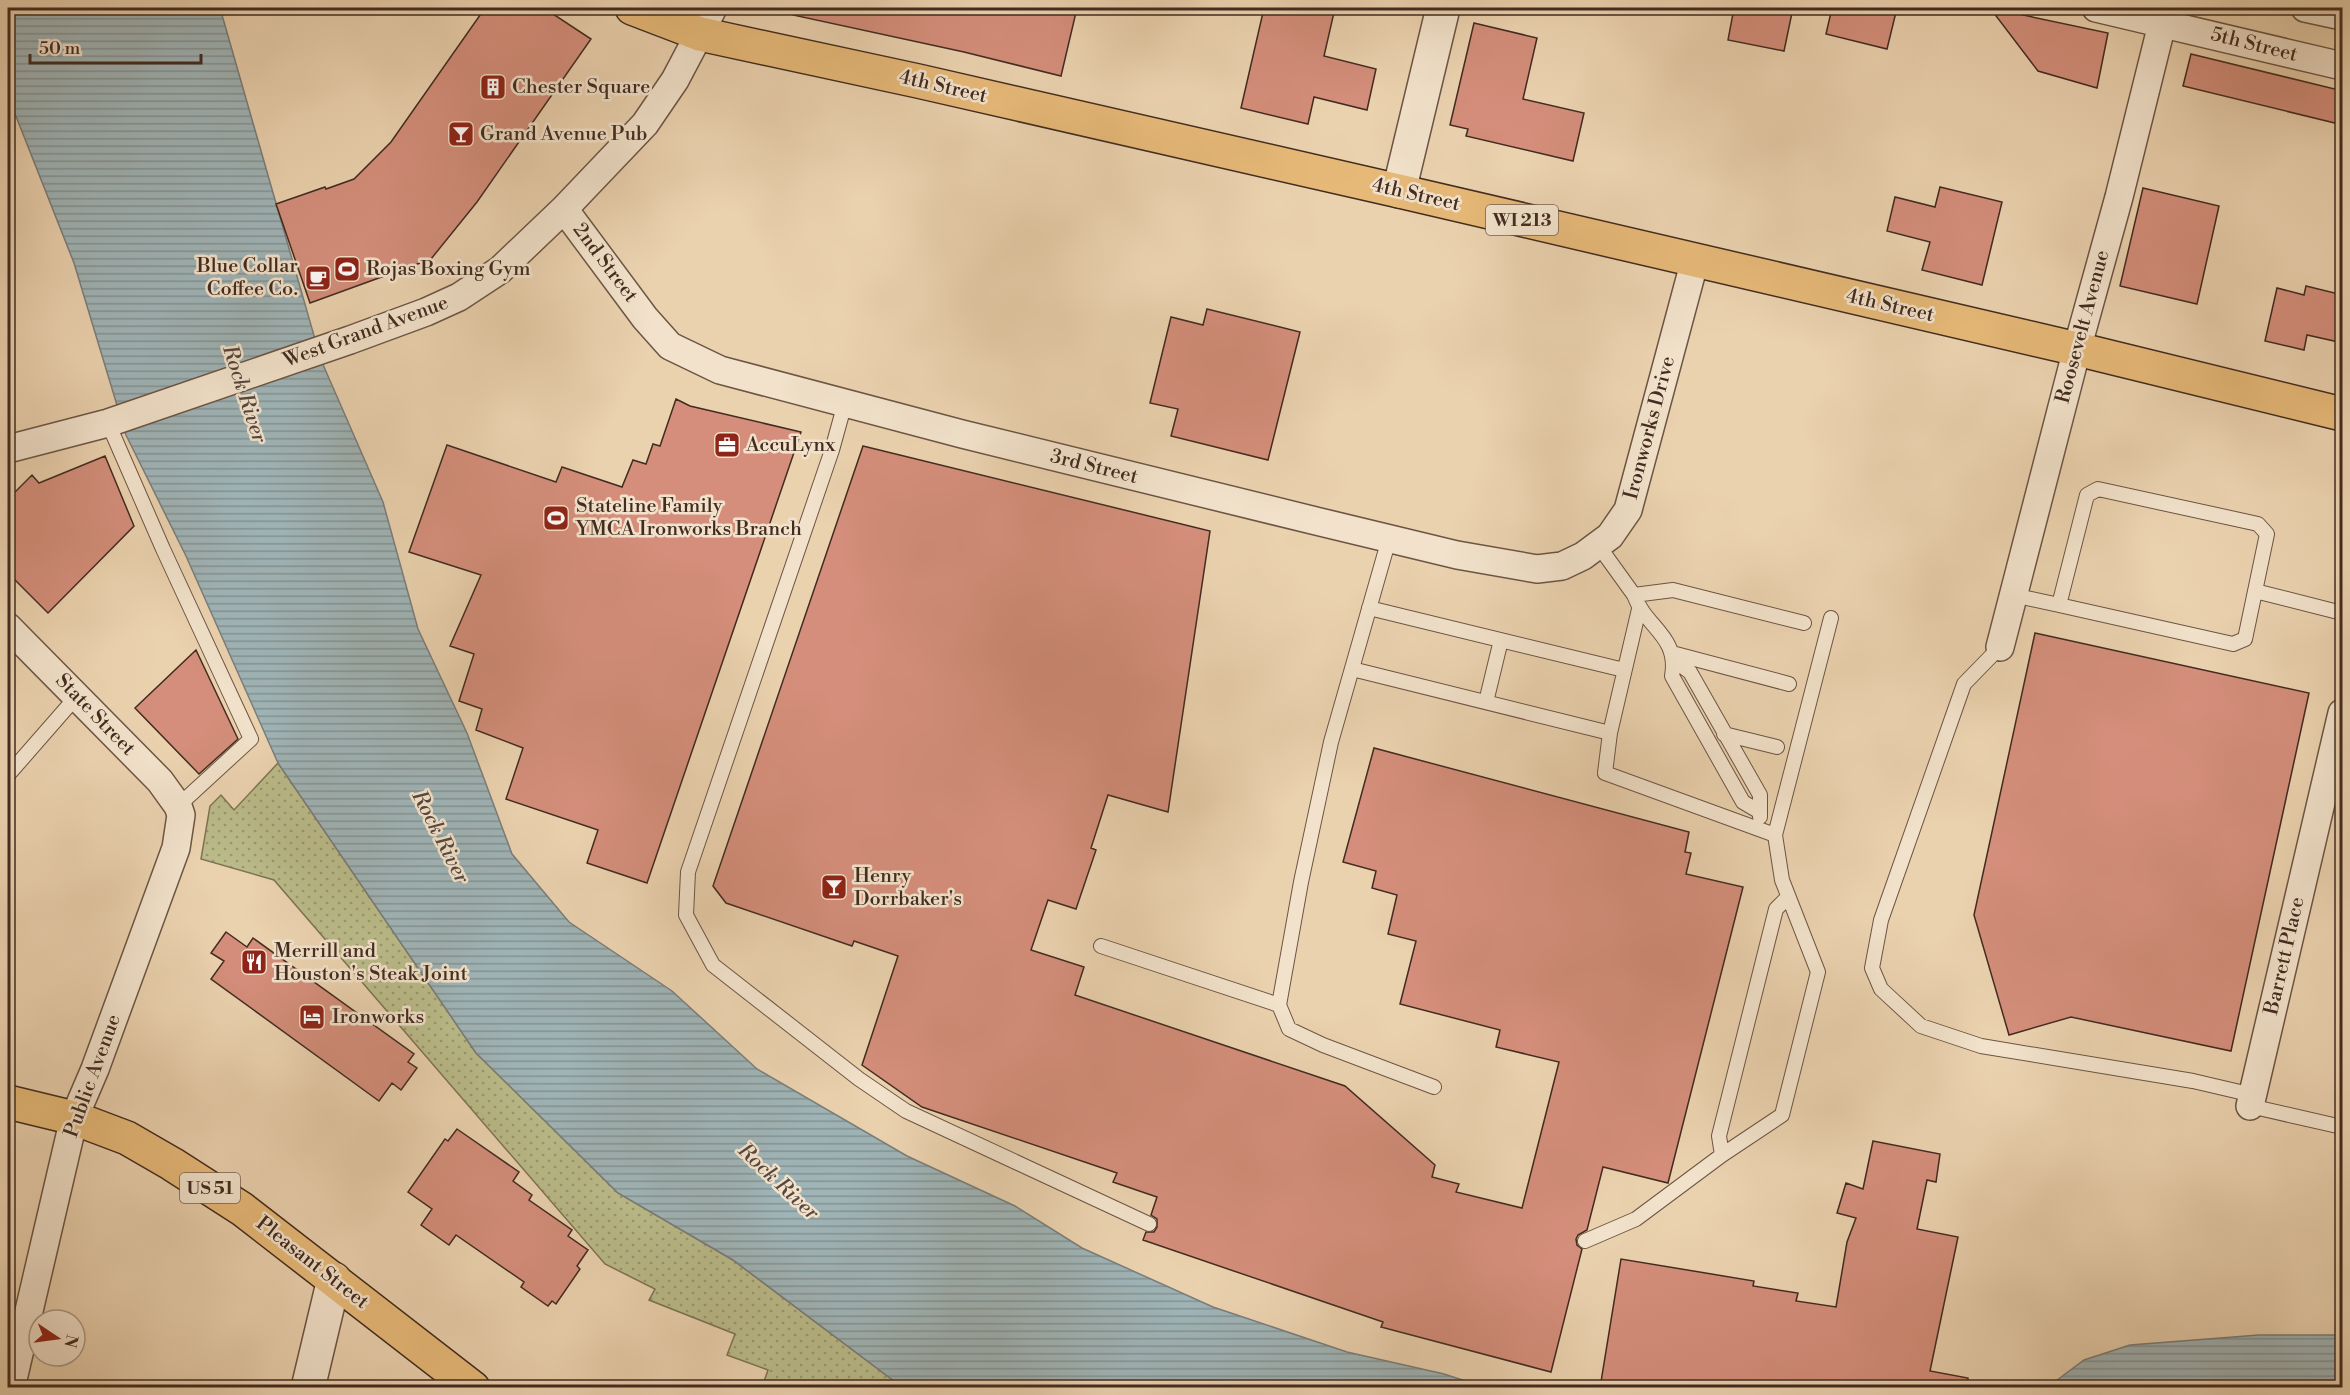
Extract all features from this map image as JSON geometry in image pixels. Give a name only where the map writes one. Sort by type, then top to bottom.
[{"type":"main road","name":"4th Street","points":[[632,8],[706,21],[930,84],[1695,260],[2343,414]]},
{"type":"main road","name":"Pleasant Street","points":[[8,1102],[74,1118],[127,1138],[172,1164],[242,1209],[473,1388]]},
{"type":"street","points":[[1398,191],[1443,8]]},
{"type":"street","name":"5th Street","points":[[2096,8],[2164,15],[2343,66]]},
{"type":"street","points":[[2305,8],[2343,16]]},
{"type":"street","name":"Roosevelt Avenue","points":[[2000,647],[2076,349],[2119,197],[2164,15]]},
{"type":"street","name":"West Grand Avenue","points":[[8,448],[108,423],[350,340],[426,312],[459,297],[500,270],[645,124],[664,99],[706,21]]},
{"type":"street","name":"2nd Street","points":[[564,208],[645,318]]},
{"type":"street","name":"Ironworks Drive","points":[[1562,566],[1583,556],[1610,536],[1628,510],[1695,260]]},
{"type":"street","name":"3rd Street","points":[[645,318],[670,346],[720,370],[1457,555],[1537,569],[1562,566]]},
{"type":"street","name":"State Street","points":[[8,627],[160,781],[178,806]]},
{"type":"street","name":"Barrett Place","points":[[2251,1100],[2337,764],[2343,713]]},
{"type":"street","name":"Public Avenue","points":[[11,1388],[74,1118],[95,1069],[176,848],[181,822],[178,806]]},
{"type":"street","points":[[308,1388],[334,1280]]},
{"type":"lane","points":[[845,403],[832,450],[688,872],[686,915],[713,965],[859,1079],[906,1111],[1149,1224]]},
{"type":"lane","points":[[108,423],[163,549],[251,739],[178,806]]},
{"type":"lane","points":[[2013,595],[2233,644],[2245,639],[2266,534],[2258,524],[2098,489],[2087,495],[2060,605]]},
{"type":"lane","points":[[1389,539],[1331,742],[1301,882],[1279,1005],[1289,1029],[1323,1045],[1434,1087]]},
{"type":"lane","points":[[1598,545],[1634,595],[1639,609],[1664,637],[1673,657],[1690,672],[1760,795],[1759,831]]},
{"type":"lane","points":[[1634,595],[1673,590],[1804,623]]},
{"type":"lane","points":[[2255,591],[2343,613]]},
{"type":"lane","points":[[1369,608],[1624,670]]},
{"type":"lane","points":[[1639,609],[1610,733],[1605,773],[1775,835]]},
{"type":"lane","points":[[1585,1241],[1636,1219],[1782,1114],[1818,972],[1782,880],[1775,835],[1831,618]]},
{"type":"lane","points":[[1486,702],[1501,640]]},
{"type":"lane","points":[[2000,647],[1964,684],[1881,920],[1872,968],[1881,989],[1921,1026],[1981,1046],[2193,1081],[2343,1127]]},
{"type":"lane","points":[[1673,657],[1789,684]]},
{"type":"lane","points":[[1673,657],[1672,676],[1743,802],[1760,812]]},
{"type":"lane","points":[[1352,669],[1610,733]]},
{"type":"lane","points":[[8,775],[77,696]]},
{"type":"lane","points":[[1691,707],[1704,699]]},
{"type":"lane","points":[[1724,734],[1777,747]]},
{"type":"lane","points":[[1722,1155],[1719,1137],[1773,920],[1776,909],[1788,897]]},
{"type":"lane","points":[[1101,946],[1279,1005]]},
{"type":"green space","points":[[278,763],[476,1053],[618,1193],[733,1260],[902,1387],[762,1387],[768,1370],[727,1355],[735,1334],[649,1300],[655,1289],[605,1264],[274,880],[201,859],[210,806],[221,795],[234,810]]},
{"type":"water","name":"Rock River","points":[[8,8],[220,8],[321,360],[383,502],[418,629],[467,733],[512,854],[569,922],[672,991],[757,1069],[907,1156],[1015,1206],[1082,1248],[1213,1307],[1347,1352],[1444,1374],[1484,1387],[902,1387],[733,1260],[618,1193],[476,1053],[278,763],[186,556],[126,435],[74,263],[8,96]]},
{"type":"water","points":[[2259,1335],[2342,1335],[2342,1387],[2053,1387],[2056,1381],[2084,1360],[2130,1345]]},
{"type":"building","points":[[485,8],[544,8],[591,39],[477,202],[431,259],[310,303],[276,204],[354,179],[391,142]]},
{"type":"building","points":[[794,8],[1077,8],[1061,76],[964,52],[793,15]]},
{"type":"building","points":[[1264,8],[1335,8],[1324,56],[1376,69],[1367,110],[1314,97],[1308,124],[1241,108]]},
{"type":"building","points":[[1734,8],[1793,8],[1784,51],[1728,40]]},
{"type":"building","points":[[1832,8],[1897,8],[1887,49],[1826,34]]},
{"type":"building","points":[[1990,8],[2108,33],[2097,88],[2038,71]]},
{"type":"building","points":[[1474,23],[1537,38],[1523,99],[1584,113],[1573,161],[1466,136],[1468,129],[1450,125]]},
{"type":"building","points":[[2191,54],[2343,91],[2343,125],[2183,86]]},
{"type":"building","points":[[1940,187],[2002,202],[1982,285],[1922,270],[1930,242],[1887,231],[1895,197],[1935,207]]},
{"type":"building","points":[[2143,188],[2219,206],[2197,304],[2120,286]]},
{"type":"building","points":[[2306,286],[2343,295],[2343,343],[2307,335],[2304,350],[2265,341],[2277,288],[2304,295]]},
{"type":"building","points":[[1207,309],[1300,332],[1268,460],[1171,436],[1178,409],[1150,403],[1171,317],[1203,325]]},
{"type":"building","points":[[676,399],[690,406],[801,432],[647,883],[587,863],[598,830],[506,799],[523,748],[476,730],[482,709],[459,701],[474,654],[450,646],[481,575],[409,552],[447,445],[556,482],[562,467],[622,487],[633,460],[646,464],[653,444],[660,446]]},
{"type":"building","points":[[863,446],[1210,531],[1168,812],[1108,795],[1091,848],[1096,850],[1076,909],[1048,900],[1031,950],[1084,967],[1075,995],[1345,1086],[1435,1165],[1432,1177],[1459,1184],[1456,1192],[1522,1208],[1559,1062],[1496,1047],[1500,1030],[1400,1004],[1416,941],[1388,934],[1397,895],[1372,888],[1376,871],[1343,862],[1374,748],[1689,832],[1685,852],[1691,853],[1686,874],[1743,887],[1668,1183],[1603,1167],[1587,1230],[1578,1235],[1576,1239],[1577,1245],[1582,1249],[1551,1372],[1381,1327],[1383,1322],[1143,1240],[1146,1232],[1154,1232],[1157,1227],[1157,1219],[1151,1215],[1157,1197],[1113,1182],[1117,1173],[922,1107],[862,1065],[898,956],[854,941],[852,946],[726,903],[713,886]]},
{"type":"building","points":[[105,456],[134,526],[48,613],[8,573],[8,499],[32,475],[39,483]]},
{"type":"building","points":[[2035,633],[2309,693],[2231,1051],[2071,1017],[2009,1035],[1974,915]]},
{"type":"building","points":[[196,650],[238,739],[199,774],[135,708]]},
{"type":"building","name":"Ironworks","points":[[226,932],[247,947],[253,938],[414,1054],[408,1062],[417,1068],[401,1090],[392,1083],[379,1101],[211,979],[224,961],[211,953]]},
{"type":"building","points":[[457,1129],[519,1172],[513,1181],[532,1195],[529,1200],[572,1230],[568,1236],[588,1250],[577,1266],[580,1269],[556,1304],[552,1301],[548,1306],[521,1287],[524,1282],[456,1235],[449,1245],[421,1225],[432,1209],[408,1192],[445,1139],[448,1141]]},
{"type":"building","points":[[1873,1141],[1940,1154],[1936,1182],[1927,1180],[1917,1229],[1958,1237],[1930,1371],[1968,1378],[1967,1388],[1600,1388],[1621,1259],[1754,1281],[1753,1286],[1798,1293],[1796,1301],[1836,1307],[1847,1242],[1856,1218],[1837,1213],[1846,1183],[1863,1189]]},
{"type":"place","name":"Chester Square","points":[[493,87]]},
{"type":"place","name":"Grand Avenue Pub","points":[[461,134]]},
{"type":"place","name":"Rojas Boxing Gym","points":[[347,269]]},
{"type":"place","name":"Blue Collar Coffee Co.","points":[[318,278]]},
{"type":"place","name":"AccuLynx","points":[[727,445]]},
{"type":"place","name":"Stateline Family YMCA Ironworks Branch","points":[[556,518]]},
{"type":"place","name":"Henry Dorrbaker's","points":[[834,887]]},
{"type":"place","name":"Merrill and Houston's Steak Joint","points":[[254,962]]},
{"type":"place","name":"Ironworks","points":[[312,1017]]}]
